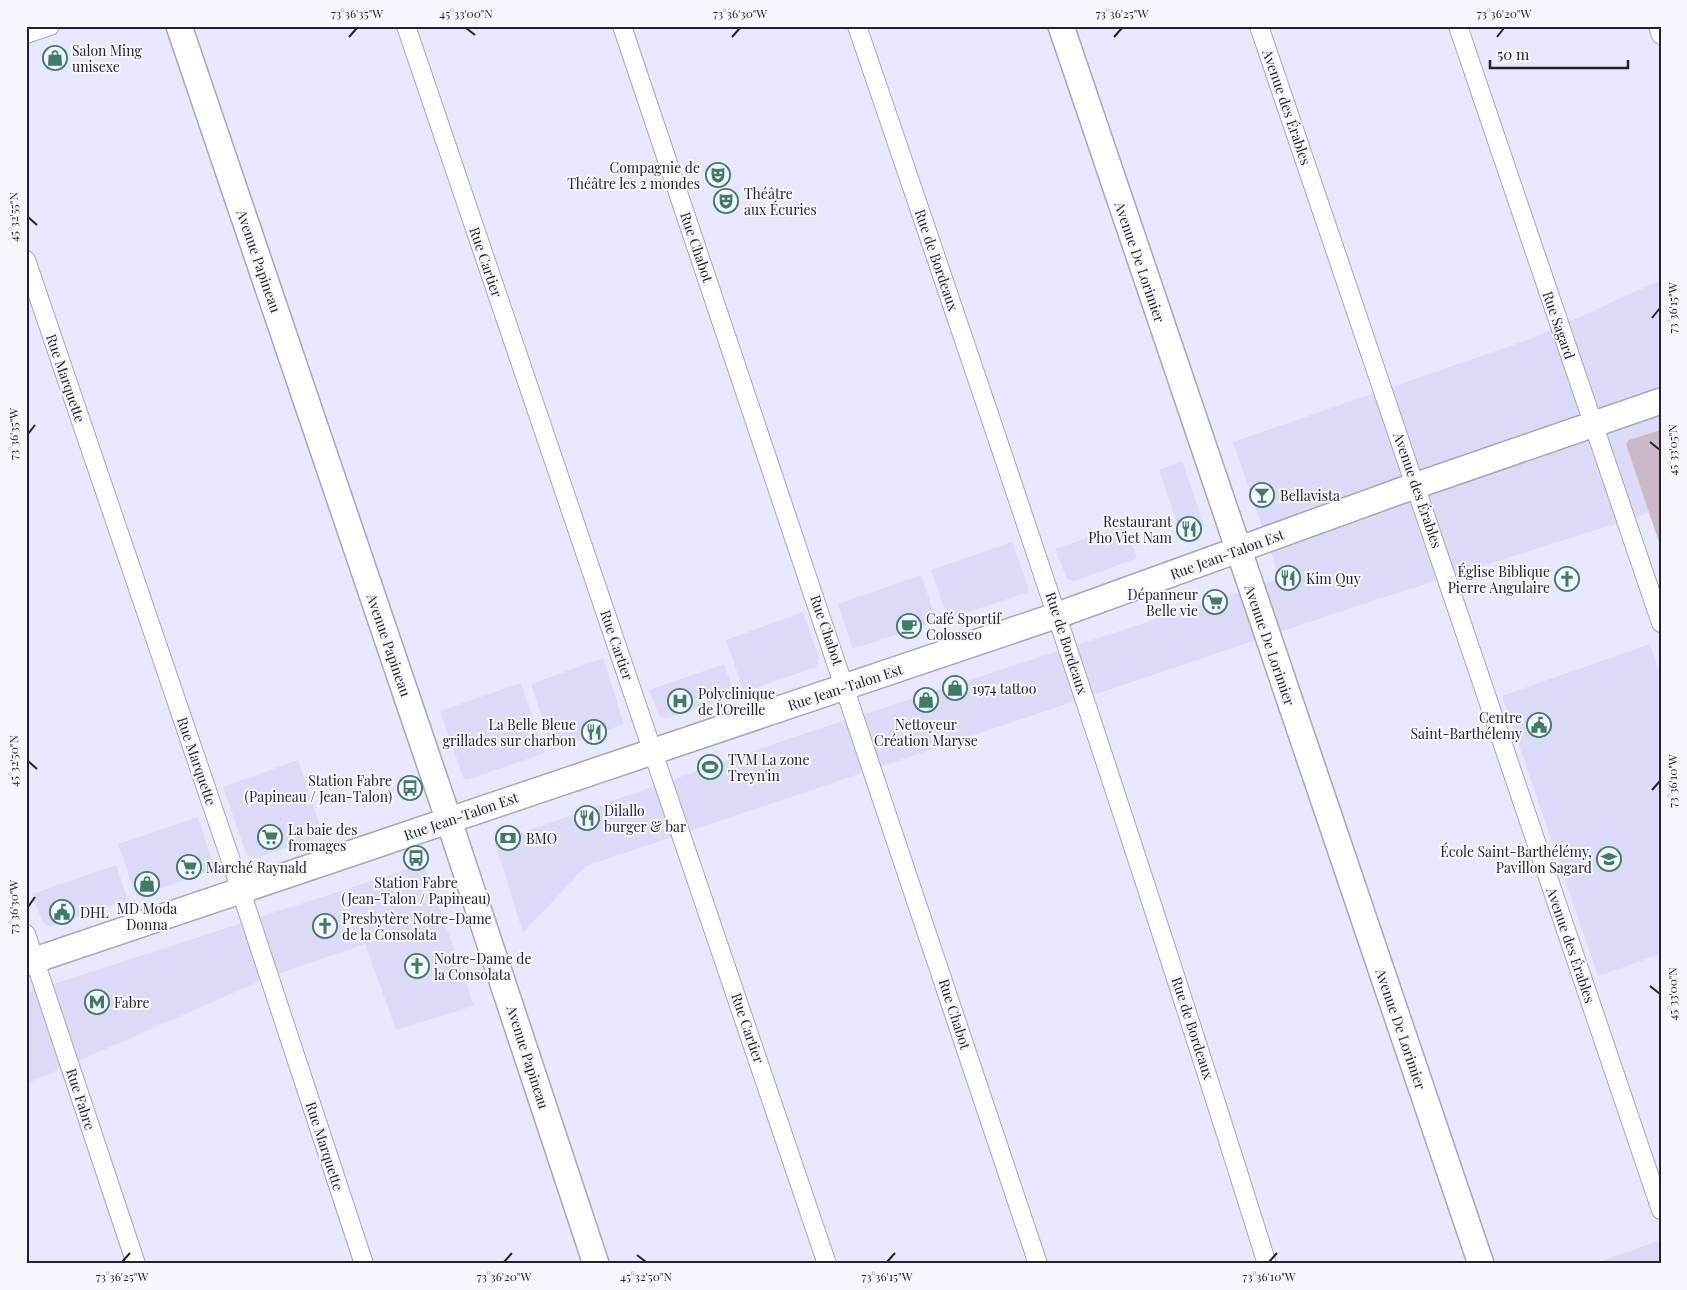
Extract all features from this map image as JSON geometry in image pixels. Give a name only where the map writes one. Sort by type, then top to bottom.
[{"type":"main road","name":"Avenue Papineau","points":[[179,26],[449,821],[596,1264]]},
{"type":"main road","name":"Avenue De Lorimier","points":[[1061,26],[1481,1264]]},
{"type":"main road","name":"Rue Jean-Talon Est","points":[[31,962],[1058,616],[1416,485],[1661,401]]},
{"type":"street","points":[[26,34],[50,26]]},
{"type":"street","name":"Rue Cartier","points":[[406,26],[827,1264]]},
{"type":"street","name":"Rue Chabot","points":[[622,26],[1038,1264]]},
{"type":"street","name":"Rue de Bordeaux","points":[[857,26],[1058,616],[1182,994],[1267,1264]]},
{"type":"street","name":"Avenue des Érables","points":[[1259,26],[1661,1210]]},
{"type":"street","name":"Rue Sagard","points":[[1458,26],[1661,623]]},
{"type":"street","points":[[1658,26],[1661,35]]},
{"type":"street","name":"Rue Marquette","points":[[26,260],[241,891],[364,1264]]},
{"type":"street","name":"Rue Fabre","points":[[26,934],[31,962],[136,1264]]},
{"type":"shaded area","points":[[1661,280],[1661,509],[1357,606],[586,866],[523,933],[495,842],[794,737],[1280,579],[1233,442],[1533,338]]},
{"type":"shaded area","points":[[1661,430],[1661,548],[1626,444],[1629,440]]},
{"type":"shaded area","points":[[1182,461],[1204,525],[1201,534],[1183,541],[1159,470]]},
{"type":"shaded area","points":[[1125,525],[1137,558],[1075,581],[1067,579],[1055,549]]},
{"type":"shaded area","points":[[1012,542],[1028,586],[1028,592],[948,619],[931,570]]},
{"type":"shaded area","points":[[921,575],[937,621],[853,649],[838,604]]},
{"type":"shaded area","points":[[803,612],[819,659],[816,667],[744,692],[726,640]]},
{"type":"shaded area","name":"École Saint-Barthélémy, Pavillon Sagard","points":[[1650,644],[1661,677],[1661,954],[1598,976],[1502,696]]},
{"type":"shaded area","points":[[603,658],[624,724],[553,750],[531,684]]},
{"type":"shaded area","points":[[724,664],[735,696],[668,718],[662,718],[658,714],[649,690]]},
{"type":"shaded area","points":[[521,683],[545,753],[466,780],[463,777],[440,711]]},
{"type":"shaded area","points":[[298,760],[323,835],[256,858],[247,856],[223,787]]},
{"type":"shaded area","points":[[198,817],[214,867],[212,870],[137,897],[118,844]]},
{"type":"shaded area","points":[[424,864],[474,1006],[396,1030],[365,944],[269,977],[26,1084],[26,993]]},
{"type":"shaded area","points":[[116,865],[128,900],[52,926],[48,926],[42,921],[32,894]]},
{"type":"shaded area","points":[[1661,1240],[1661,1264],[1594,1264],[1658,1241]]},
{"type":"place","name":"Salon Ming unisexe","points":[[55,58]]},
{"type":"place","name":"Compagnie de Théâtre les 2 mondes","points":[[718,175]]},
{"type":"place","name":"Théâtre aux Écuries","points":[[726,201]]},
{"type":"place","name":"Bellavista","points":[[1262,495]]},
{"type":"place","name":"Restaurant Pho Viet Nam","points":[[1189,529]]},
{"type":"place","name":"Kim Quy","points":[[1288,578]]},
{"type":"place","name":"Église Biblique Pierre Angulaire","points":[[1567,579]]},
{"type":"place","name":"Dépanneur Belle vie","points":[[1215,602]]},
{"type":"place","name":"Café Sportif Colosseo","points":[[909,626]]},
{"type":"place","name":"1974 tattoo","points":[[955,688]]},
{"type":"place","name":"Nettoyeur Création Maryse","points":[[926,700]]},
{"type":"place","name":"Polyclinique de l'Oreille","points":[[680,701]]},
{"type":"place","name":"Centre Saint-Barthélemy","points":[[1539,725]]},
{"type":"place","name":"La Belle Bleue grillades sur charbon","points":[[594,732]]},
{"type":"place","name":"TVM La zone Treyn'in","points":[[710,767]]},
{"type":"place","name":"Station Fabre (Papineau / Jean-Talon)","points":[[410,788]]},
{"type":"place","name":"Dilallo burger & bar","points":[[587,818]]},
{"type":"place","name":"La baie des fromages","points":[[270,837]]},
{"type":"place","name":"BMO","points":[[508,838]]},
{"type":"place","name":"Station Fabre (Jean-Talon / Papineau)","points":[[416,858]]},
{"type":"place","name":"École Saint-Barthélémy, Pavillon Sagard","points":[[1609,859]]},
{"type":"place","name":"Marché Raynald","points":[[189,867]]},
{"type":"place","name":"MD Moda Donna","points":[[147,884]]},
{"type":"place","name":"DHL","points":[[62,912]]},
{"type":"place","name":"Presbytère Notre-Dame de la Consolata","points":[[325,926]]},
{"type":"place","name":"Notre-Dame de la Consolata","points":[[417,966]]},
{"type":"place","name":"Fabre","points":[[97,1002]]}]
